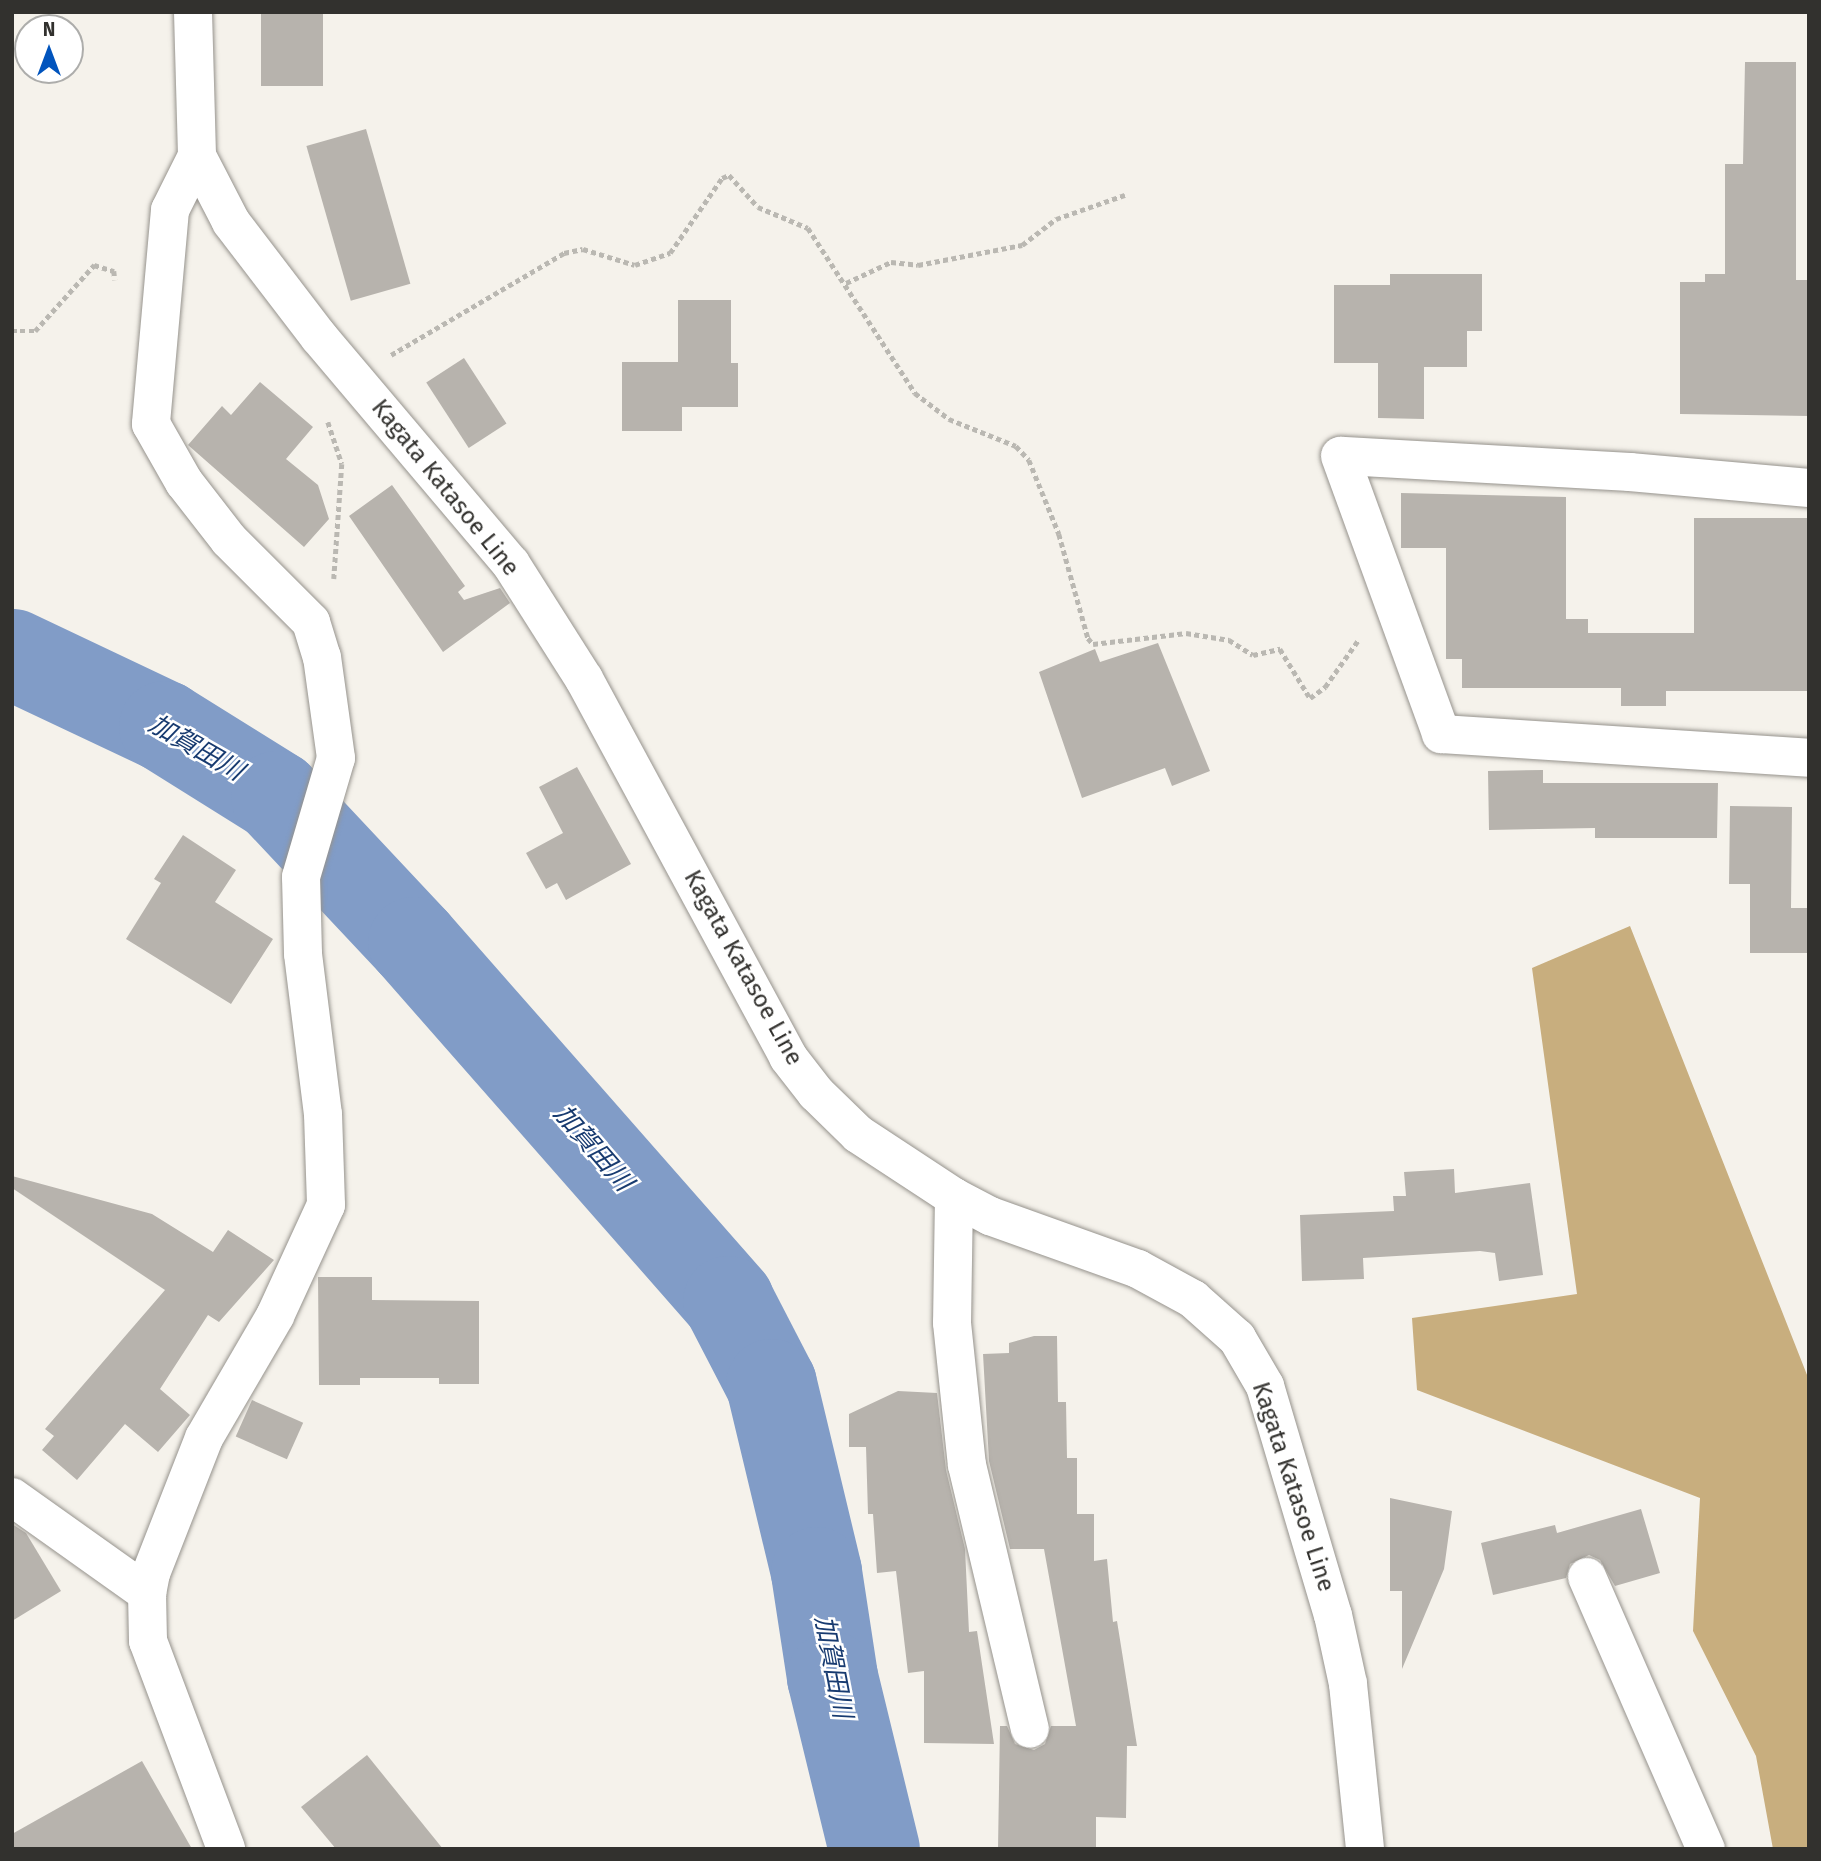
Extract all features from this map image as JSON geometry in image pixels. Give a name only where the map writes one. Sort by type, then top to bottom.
[{"type":"street","name":"Kagata Katasoe Line","points":[[193,12],[197,156],[231,222],[353,377],[510,564],[584,679],[788,1057],[858,1134],[954,1197],[990,1216],[1138,1269],[1193,1299],[1237,1338],[1265,1386],[1333,1615],[1348,1684],[1365,1849]]},
{"type":"street","points":[[197,156],[170,210],[151,424],[184,482],[229,540],[311,622],[322,657],[336,758],[301,877],[307,1001],[323,1114],[326,1205],[275,1316],[204,1438],[151,1573],[147,1593],[148,1641],[226,1849]]},
{"type":"street","points":[[1809,488],[1630,472],[1340,456],[1441,734],[1809,758]]},
{"type":"street","points":[[954,1197],[952,1323],[967,1465],[1030,1729]]},
{"type":"street","points":[[12,1497],[147,1593]]},
{"type":"street","points":[[1587,1577],[1706,1849]]},
{"type":"path","points":[[353,377],[564,253],[583,249],[635,265],[670,253],[722,178],[729,176],[758,207],[808,228],[915,393],[949,419],[1016,446],[1029,460],[1052,512],[1093,644],[1186,633],[1229,640],[1253,655],[1280,649],[1310,698],[1325,687],[1391,596]]},
{"type":"path","points":[[846,283],[891,262],[918,265],[1022,245],[1056,219],[1125,195]]},
{"type":"path","points":[[311,622],[329,597],[340,526],[342,464],[327,418]]},
{"type":"shaded area","points":[[1630,926],[1809,1380],[1809,1849],[1773,1849],[1756,1756],[1693,1631],[1700,1498],[1417,1390],[1412,1318],[1577,1294],[1532,968]]},
{"type":"building","points":[[261,12],[323,12],[323,86],[261,86]]},
{"type":"building","points":[[1745,62],[1796,62],[1796,280],[1809,280],[1809,416],[1680,414],[1680,282],[1705,282],[1705,274],[1725,274],[1725,164],[1743,164]]},
{"type":"building","points":[[366,129],[410,284],[351,301],[306,146]]},
{"type":"building","points":[[1390,274],[1482,274],[1482,331],[1467,331],[1467,367],[1424,367],[1424,419],[1378,418],[1378,363],[1334,363],[1334,285],[1390,285]]},
{"type":"building","points":[[678,300],[731,300],[731,363],[738,363],[738,407],[682,407],[682,431],[622,431],[622,362],[678,362]]},
{"type":"building","points":[[464,358],[506,423],[469,448],[426,383]]},
{"type":"building","points":[[260,382],[313,427],[286,459],[318,485],[329,519],[304,547],[188,445],[222,406],[231,415]]},
{"type":"building","points":[[392,485],[465,586],[458,592],[464,600],[500,588],[510,603],[443,652],[349,516]]},
{"type":"building","points":[[1401,493],[1566,497],[1566,619],[1588,619],[1588,633],[1694,633],[1694,518],[1809,518],[1809,691],[1666,691],[1666,706],[1621,706],[1621,688],[1462,688],[1462,659],[1446,659],[1446,548],[1401,548]]},
{"type":"building","points":[[1158,643],[1210,771],[1172,786],[1165,768],[1082,798],[1039,672],[1095,649],[1100,662]]},
{"type":"building","points":[[577,767],[631,864],[566,900],[557,883],[546,889],[526,853],[563,833],[539,787]]},
{"type":"building","points":[[1543,770],[1543,783],[1718,783],[1717,838],[1595,838],[1595,828],[1489,830],[1488,771]]},
{"type":"building","points":[[1730,806],[1792,807],[1791,908],[1809,908],[1809,953],[1750,953],[1750,884],[1729,884]]},
{"type":"building","points":[[183,835],[236,870],[215,902],[273,939],[231,1004],[126,939],[161,883],[154,879]]},
{"type":"building","points":[[1454,1169],[1455,1193],[1530,1183],[1543,1275],[1499,1281],[1495,1253],[1480,1251],[1363,1258],[1364,1279],[1302,1281],[1300,1215],[1394,1211],[1393,1196],[1406,1196],[1404,1172]]},
{"type":"building","points":[[12,1176],[152,1214],[213,1252],[228,1230],[274,1260],[219,1322],[208,1315],[160,1389],[190,1415],[158,1452],[125,1424],[77,1480],[42,1450],[54,1436],[45,1429],[165,1290],[12,1188]]},
{"type":"building","points":[[318,1277],[372,1277],[372,1300],[479,1301],[479,1384],[439,1384],[439,1378],[360,1378],[360,1385],[319,1385]]},
{"type":"building","points":[[1034,1336],[1057,1336],[1058,1402],[1066,1402],[1067,1458],[1077,1458],[1077,1514],[1094,1514],[1094,1561],[1107,1559],[1113,1622],[1117,1621],[1137,1746],[1127,1746],[1126,1818],[1096,1817],[1096,1849],[998,1849],[1000,1726],[1007,1726],[1015,1744],[1034,1750],[1045,1744],[1051,1726],[1076,1726],[1044,1549],[1010,1549],[989,1461],[983,1354],[1009,1353],[1009,1343]]},
{"type":"building","points":[[898,1391],[937,1393],[946,1470],[965,1549],[969,1632],[977,1631],[994,1744],[924,1743],[924,1671],[908,1673],[896,1571],[877,1573],[873,1514],[868,1514],[866,1447],[849,1447],[849,1414]]},
{"type":"building","points":[[252,1400],[303,1423],[287,1459],[236,1437]]},
{"type":"building","points":[[1390,1498],[1452,1511],[1444,1569],[1402,1669],[1402,1591],[1390,1591]]},
{"type":"building","points":[[1641,1509],[1660,1573],[1615,1586],[1600,1560],[1589,1555],[1570,1564],[1566,1578],[1493,1595],[1481,1543],[1555,1525],[1557,1533]]},
{"type":"building","points":[[12,1524],[26,1533],[61,1591],[12,1621]]},
{"type":"building","points":[[367,1755],[443,1849],[336,1849],[301,1807]]},
{"type":"building","points":[[142,1761],[192,1849],[12,1849],[12,1834]]},
{"type":"waterway","name":"加賀田川","points":[[12,654],[164,726],[276,796],[413,942],[728,1301],[771,1384],[816,1572],[832,1677],[874,1849]]}]
